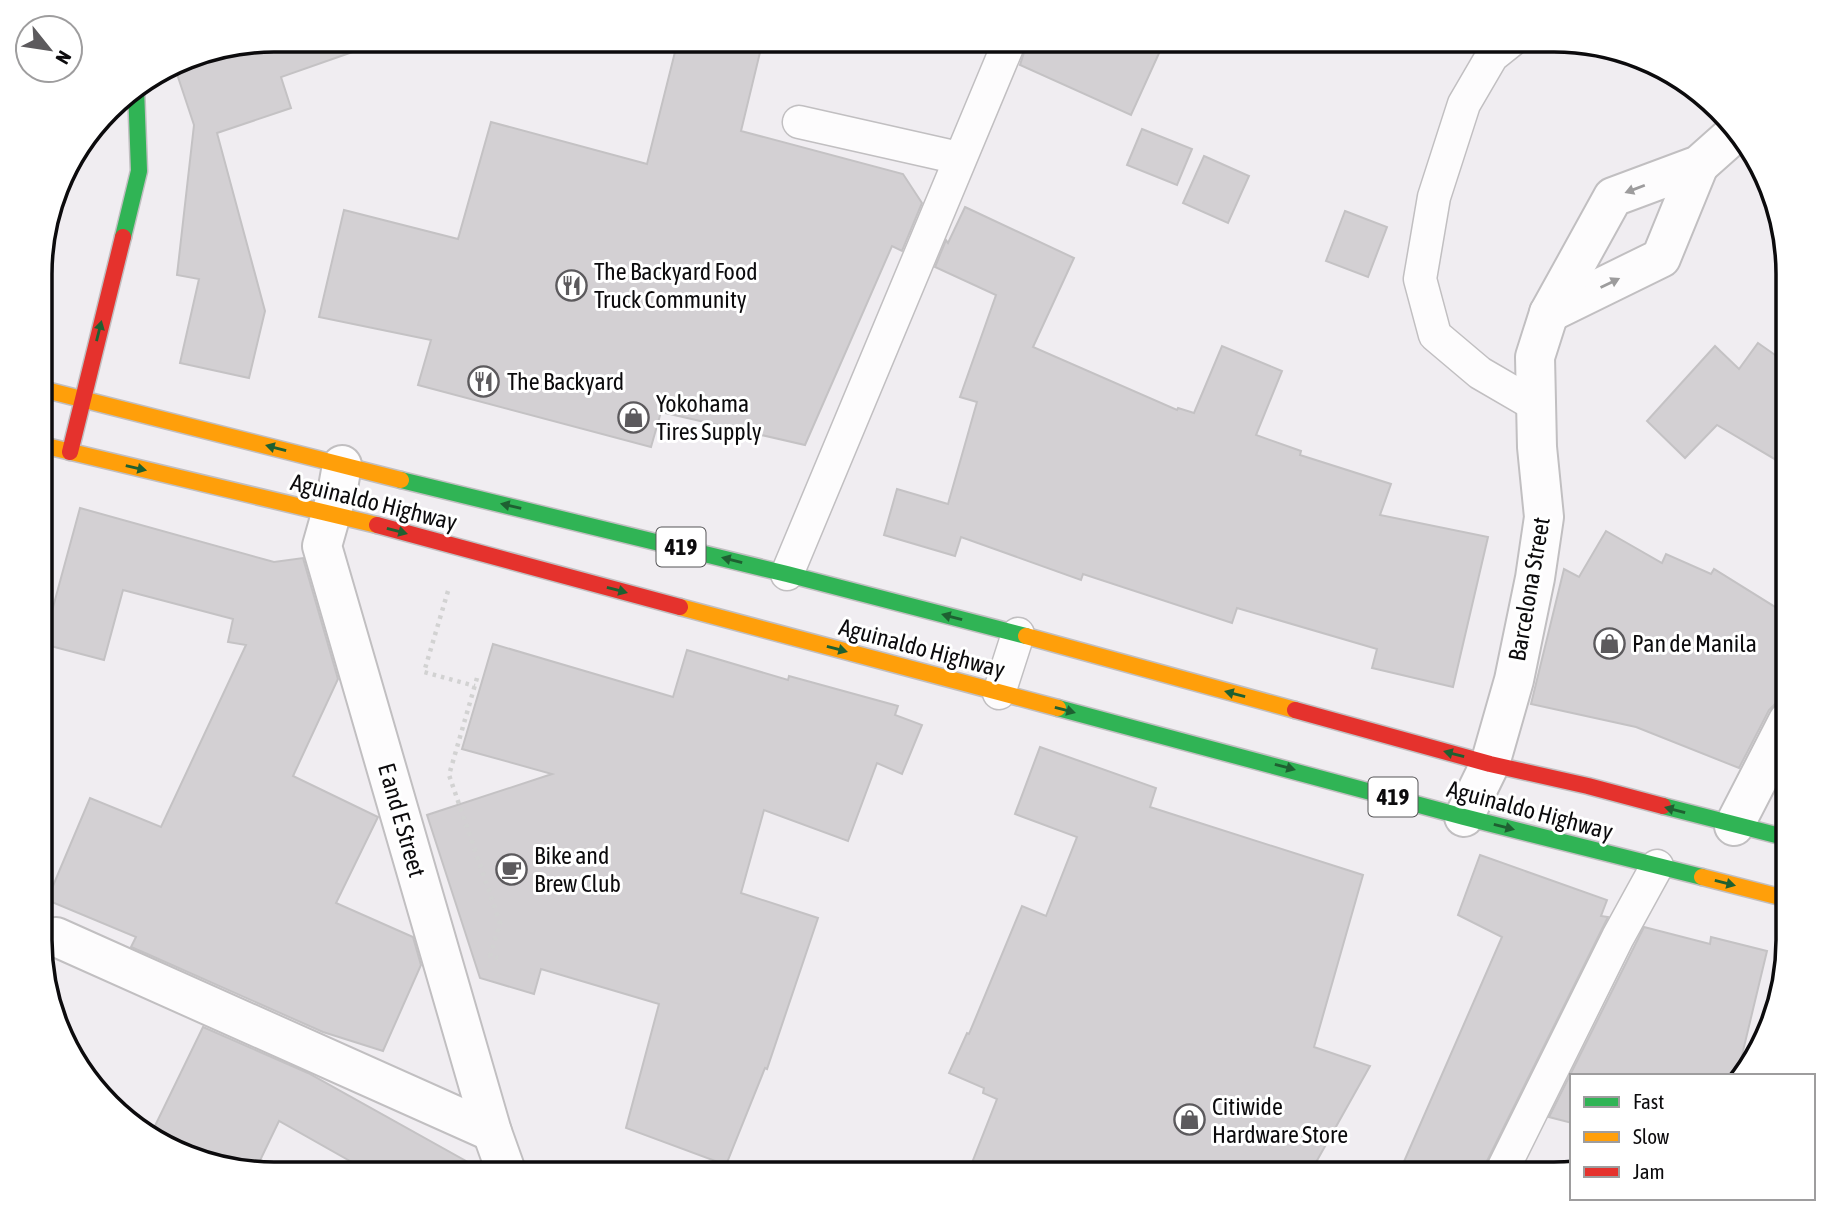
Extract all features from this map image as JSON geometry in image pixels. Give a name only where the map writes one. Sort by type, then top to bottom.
[{"type":"main road","points":[[70,452],[139,171],[136,101]]},
{"type":"main road","name":"Aguinaldo Highway","points":[[53,391],[787,574],[1018,634],[1490,764],[1588,786],[1776,835]]},
{"type":"main road","name":"Aguinaldo Highway","points":[[53,448],[331,513],[1464,817],[1776,896]]},
{"type":"street","name":"Barcelona Street","points":[[1464,817],[1490,764],[1514,680],[1535,578],[1544,517],[1535,405],[1535,357],[1549,313],[1614,197],[1699,165],[1730,138]]},
{"type":"street","name":"Barcelona Street","points":[[1549,313],[1661,258],[1699,165]]},
{"type":"street","name":"E and E Street","points":[[342,465],[322,546],[503,1162]]},
{"type":"street","points":[[1734,826],[1776,744]]},
{"type":"street","points":[[56,937],[492,1132]]},
{"type":"lane","points":[[787,574],[1005,52]]},
{"type":"lane","points":[[1497,52],[1464,104],[1434,197],[1420,279],[1435,335],[1480,373],[1535,405]]},
{"type":"lane","points":[[799,121],[959,158]]},
{"type":"lane","points":[[999,693],[1018,634]]},
{"type":"lane","points":[[1507,1161],[1657,866]]},
{"type":"path","points":[[449,589],[424,672],[475,686]]},
{"type":"path","points":[[477,678],[449,775],[500,923],[490,956],[498,958]]},
{"type":"building","points":[[352,52],[281,77],[291,108],[217,133],[265,311],[249,378],[180,363],[199,279],[177,275],[194,125],[177,75],[189,69],[245,54]]},
{"type":"building","points":[[675,52],[760,52],[741,131],[903,174],[922,203],[902,251],[892,246],[805,445],[661,412],[651,447],[418,385],[431,340],[319,317],[344,210],[458,239],[491,122],[647,164]]},
{"type":"building","points":[[1024,52],[1160,52],[1131,115],[1020,65]]},
{"type":"building","points":[[1142,129],[1192,149],[1177,185],[1127,165]]},
{"type":"building","points":[[1204,156],[1249,176],[1228,223],[1183,203]]},
{"type":"building","points":[[965,207],[1074,258],[1033,347],[1177,410],[1178,408],[1194,413],[1222,346],[1282,371],[1256,435],[1301,451],[1300,455],[1391,484],[1380,515],[1488,537],[1453,687],[1372,668],[1377,649],[1237,608],[1232,623],[1083,574],[1081,580],[961,537],[955,556],[884,535],[897,489],[948,504],[977,402],[960,397],[996,295],[935,267],[946,240],[948,243]]},
{"type":"building","points":[[1345,211],[1387,227],[1368,277],[1326,261]]},
{"type":"building","points":[[1758,343],[1776,356],[1776,460],[1717,425],[1685,458],[1647,421],[1715,346],[1739,369]]},
{"type":"building","points":[[80,508],[274,562],[303,558],[338,679],[293,776],[378,817],[336,903],[413,937],[421,965],[383,1051],[323,1032],[131,947],[136,937],[53,902],[53,886],[90,798],[161,827],[246,645],[228,642],[233,619],[123,590],[104,660],[53,647],[53,607]]},
{"type":"building","points":[[1606,531],[1662,563],[1666,554],[1711,574],[1714,569],[1776,608],[1776,703],[1769,710],[1739,768],[1636,727],[1531,704],[1564,569],[1579,577]]},
{"type":"building","points":[[493,644],[673,697],[687,650],[788,680],[789,676],[898,706],[895,715],[922,725],[902,774],[877,763],[848,841],[764,810],[741,893],[818,918],[767,1069],[765,1068],[727,1162],[717,1162],[626,1128],[659,1004],[541,969],[534,994],[480,978],[427,815],[552,774],[462,749]]},
{"type":"building","points":[[1040,747],[1156,788],[1150,807],[1363,875],[1314,1047],[1370,1066],[1317,1161],[973,1161],[997,1099],[983,1093],[984,1088],[949,1073],[967,1033],[969,1034],[1022,906],[1046,916],[1077,837],[1015,814]]},
{"type":"building","points":[[1480,855],[1607,900],[1601,916],[1608,917],[1487,1161],[1404,1161],[1502,937],[1458,915]]},
{"type":"building","points":[[1644,927],[1710,944],[1711,937],[1767,951],[1741,1060],[1730,1074],[1570,1074]]},
{"type":"building","points":[[203,1027],[308,1073],[467,1162],[352,1162],[279,1121],[260,1161],[203,1150],[155,1126]]},
{"type":"building","points":[[1570,1075],[1570,1122],[1549,1117]]},
{"type":"traffic: fast","points":[[123,237],[139,171],[136,101]]},
{"type":"traffic: fast","points":[[401,480],[787,574],[1026,636]]},
{"type":"traffic: fast","points":[[1058,708],[1464,817],[1702,877]]},
{"type":"traffic: fast","points":[[1663,806],[1776,835]]},
{"type":"traffic: slow","points":[[53,392],[401,480]]},
{"type":"traffic: slow","points":[[53,448],[377,525]]},
{"type":"traffic: slow","points":[[680,607],[1058,708]]},
{"type":"traffic: slow","points":[[1026,636],[1295,710]]},
{"type":"traffic: slow","points":[[1702,877],[1776,896]]},
{"type":"traffic: jam","points":[[70,452],[123,237]]},
{"type":"traffic: jam","points":[[377,525],[680,607]]},
{"type":"traffic: jam","points":[[1295,710],[1490,764],[1663,806]]},
{"type":"place","name":"The Backyard Food Truck Community","points":[[571,285]]},
{"type":"place","name":"The Backyard","points":[[484,381]]},
{"type":"place","name":"Yokohama Tires Supply","points":[[633,417]]},
{"type":"place","name":"Pan de Manila","points":[[1609,643]]},
{"type":"place","name":"Bike and Brew Club","points":[[511,869]]},
{"type":"place","name":"Citiwide Hardware Store","points":[[1189,1120]]}]
